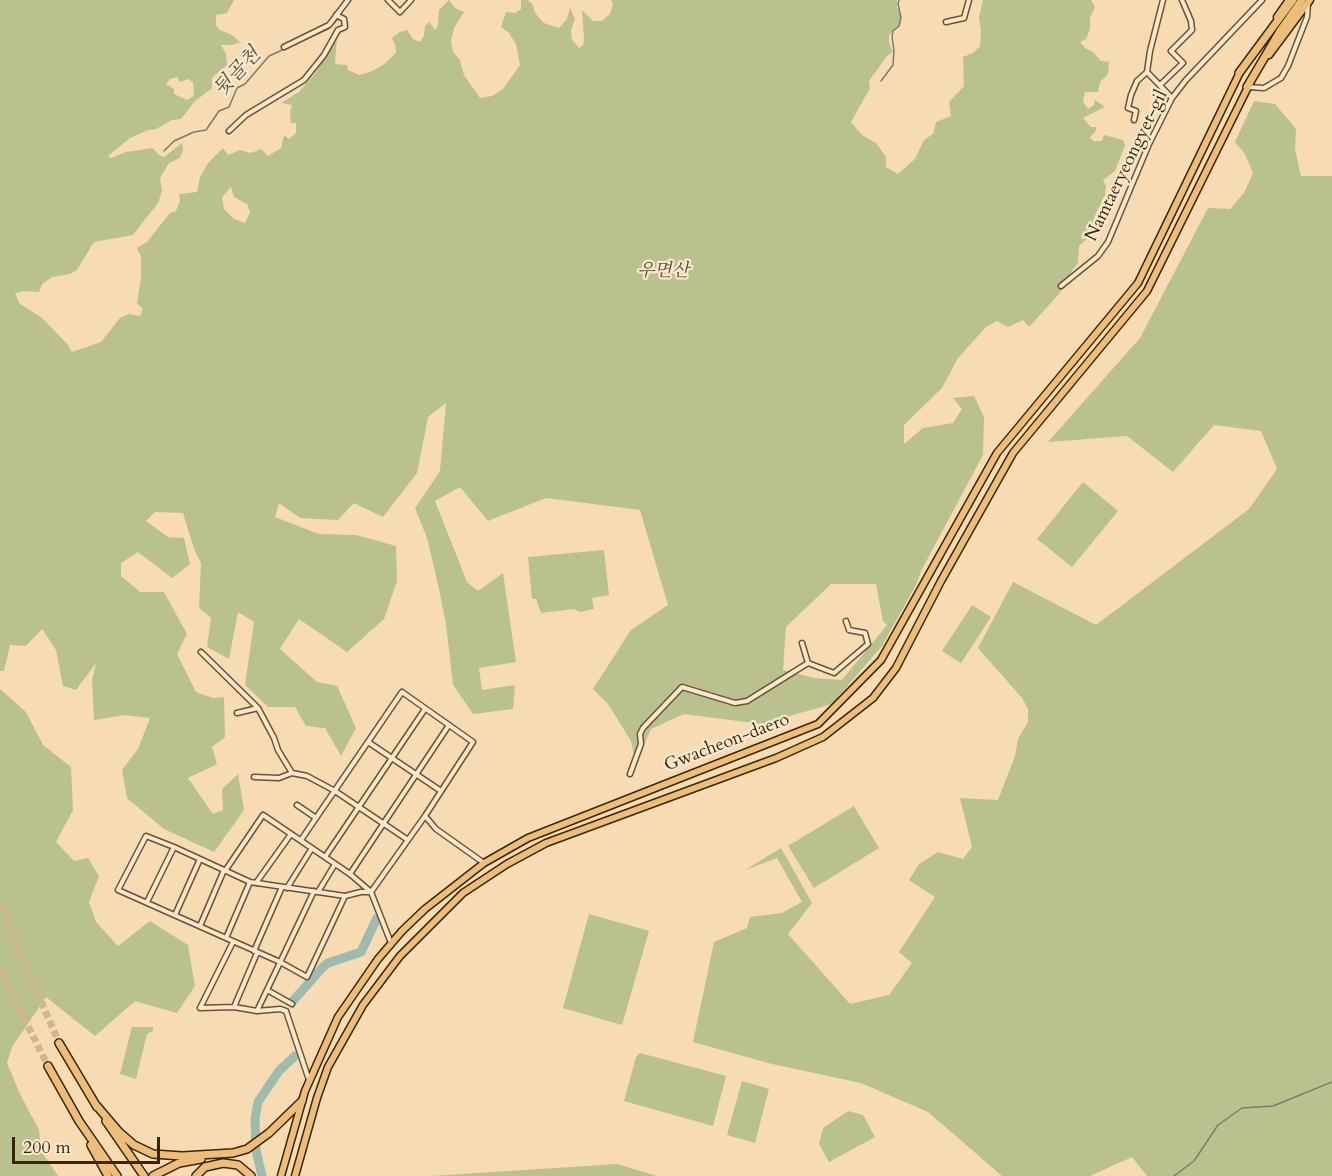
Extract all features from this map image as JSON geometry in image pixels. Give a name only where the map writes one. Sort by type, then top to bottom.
[{"type":"highway","points":[[1239,73],[1293,0]]},
{"type":"highway","points":[[1247,87],[1280,31],[1307,1]]},
{"type":"highway","points":[[59,1043],[114,1135],[144,1176]]},
{"type":"highway","points":[[48,1066],[108,1176]]},
{"type":"highway","points":[[153,1176],[179,1163],[247,1149],[269,1133],[302,1101]]},
{"type":"highway","points":[[96,1105],[127,1139],[153,1154],[173,1156],[233,1153]]},
{"type":"highway","points":[[79,1121],[117,1176]]},
{"type":"highway","points":[[196,1176],[205,1167],[224,1163],[238,1165],[251,1176]]},
{"type":"main road","name":"Gwacheon-daero","points":[[281,1176],[305,1091],[338,1017],[357,987],[391,944],[425,909],[484,863],[528,838],[818,723],[881,660],[997,453],[1138,282],[1239,73],[1288,0]]},
{"type":"main road","points":[[295,1176],[328,1067],[363,1005],[400,956],[464,893],[507,864],[546,843],[776,758],[823,737],[873,698],[896,668],[941,581],[1013,453],[1147,291],[1247,87]]},
{"type":"main road","points":[[629,797],[634,810]]},
{"type":"main road","points":[[391,944],[400,956]]},
{"type":"main road","points":[[305,1091],[317,1098]]},
{"type":"street","points":[[284,46],[329,25],[348,0]]},
{"type":"street","points":[[388,0],[400,12],[411,0]]},
{"type":"street","points":[[946,22],[964,18],[969,0]]},
{"type":"street","points":[[1134,120],[1136,111],[1128,108],[1131,95],[1137,81],[1147,72],[1162,0]]},
{"type":"street","points":[[1160,85],[1183,63],[1171,51],[1192,30],[1183,0]]},
{"type":"street","name":"Namtaeryeongyet-gil","points":[[1062,286],[1098,256],[1108,242],[1149,144],[1172,98],[1186,80],[1262,0]]},
{"type":"street","points":[[1247,87],[1264,88],[1281,78],[1307,17],[1307,1]]},
{"type":"street","points":[[229,131],[246,115],[304,80],[324,55],[338,30],[345,27],[344,19],[336,15]]},
{"type":"street","points":[[1147,72],[1172,98]]},
{"type":"street","points":[[808,663],[834,673],[868,644],[865,633],[849,630],[846,621]]},
{"type":"street","points":[[802,643],[808,663]]},
{"type":"street","points":[[201,652],[258,708],[292,773]]},
{"type":"street","points":[[640,734],[682,687],[735,703],[747,701],[808,663]]},
{"type":"street","points":[[301,840],[402,692],[473,742],[425,816],[371,892]]},
{"type":"street","points":[[237,713],[258,708]]},
{"type":"street","points":[[325,857],[425,708]]},
{"type":"street","points":[[350,874],[449,725]]},
{"type":"street","points":[[630,774],[641,744],[637,726]]},
{"type":"street","points":[[368,742],[441,791]]},
{"type":"street","points":[[254,777],[279,778],[292,773],[307,776],[335,791],[408,840]]},
{"type":"street","points":[[297,806],[316,818]]},
{"type":"street","points":[[200,926],[225,871],[263,815],[350,874],[371,892],[391,944]]},
{"type":"street","points":[[425,816],[436,829],[484,863]]},
{"type":"street","points":[[226,938],[253,883],[291,834]]},
{"type":"street","points":[[345,896],[307,977],[280,962],[118,890],[146,836],[253,883],[345,896],[361,891],[371,892]]},
{"type":"street","points":[[147,902],[174,847]]},
{"type":"street","points":[[234,1007],[284,887],[312,848]]},
{"type":"street","points":[[175,915],[200,859]]},
{"type":"street","points":[[257,1011],[316,892],[335,864]]},
{"type":"street","points":[[233,942],[200,1008],[234,1007],[257,1011],[280,1009],[286,1011],[309,1080]]},
{"type":"street","points":[[267,990],[292,1004]]},
{"type":"green space","name":"우면산","points":[[0,0],[234,0],[227,13],[216,15],[216,25],[240,42],[221,45],[226,54],[227,65],[212,78],[212,88],[194,102],[181,119],[172,120],[156,129],[130,138],[108,156],[111,158],[126,152],[153,148],[164,157],[182,143],[183,150],[180,158],[169,163],[160,178],[162,191],[158,203],[133,235],[94,242],[77,270],[70,274],[52,277],[42,284],[39,292],[15,293],[19,303],[42,318],[72,352],[101,342],[120,318],[129,314],[140,316],[143,309],[137,303],[141,278],[141,257],[137,248],[147,242],[170,213],[176,211],[180,201],[179,194],[197,192],[200,177],[208,163],[223,148],[228,155],[240,150],[251,153],[261,149],[268,156],[281,148],[284,135],[289,139],[296,133],[296,123],[291,123],[292,105],[281,103],[299,92],[314,75],[337,37],[335,64],[347,65],[348,70],[359,75],[370,72],[383,65],[396,53],[392,38],[400,32],[407,30],[413,39],[420,42],[424,36],[425,26],[429,22],[435,30],[438,25],[439,10],[449,0],[455,8],[464,12],[454,28],[451,41],[453,52],[460,60],[464,75],[480,98],[492,96],[503,89],[520,65],[516,44],[509,33],[501,27],[506,12],[515,13],[521,9],[521,0],[528,0],[533,5],[535,13],[544,23],[559,28],[567,19],[570,8],[575,19],[571,30],[572,40],[579,48],[583,45],[584,39],[582,10],[593,21],[602,21],[610,14],[613,4],[611,0],[897,0],[901,23],[889,35],[889,43],[893,52],[887,56],[869,81],[870,88],[851,122],[862,135],[876,143],[886,157],[886,167],[898,174],[915,159],[924,140],[933,134],[936,122],[951,116],[949,102],[964,86],[963,57],[973,53],[980,46],[979,17],[983,0],[1091,0],[1095,7],[1090,18],[1090,29],[1086,39],[1080,42],[1101,61],[1109,62],[1108,74],[1100,82],[1098,92],[1085,92],[1083,102],[1088,109],[1094,105],[1095,100],[1105,107],[1083,118],[1091,127],[1097,127],[1090,137],[1093,141],[1102,141],[1104,135],[1123,140],[1125,145],[1115,171],[1103,180],[1106,186],[1105,195],[1094,217],[1092,234],[1079,246],[1078,263],[1071,272],[1073,280],[1064,286],[1029,327],[1023,320],[1008,327],[997,321],[986,327],[958,358],[942,388],[904,425],[904,444],[923,428],[953,423],[962,409],[953,398],[974,396],[984,417],[983,455],[882,646],[832,704],[761,724],[684,714],[651,729],[641,752],[634,755],[631,741],[608,704],[593,689],[631,630],[668,605],[640,510],[546,498],[488,521],[460,487],[435,501],[467,582],[478,591],[503,573],[516,662],[479,668],[482,690],[515,685],[513,709],[473,714],[453,685],[446,624],[437,580],[427,538],[415,508],[440,471],[446,403],[428,417],[417,473],[383,517],[354,503],[338,520],[300,518],[279,503],[275,517],[319,534],[356,535],[396,546],[397,581],[384,619],[347,652],[299,619],[280,649],[317,682],[337,686],[356,728],[341,756],[325,728],[306,726],[295,707],[268,707],[245,685],[254,622],[238,612],[229,659],[207,647],[211,618],[199,608],[201,563],[194,549],[183,513],[155,512],[146,521],[168,537],[184,538],[190,564],[172,578],[138,552],[121,563],[121,576],[140,592],[164,592],[187,634],[177,654],[196,692],[213,698],[224,697],[225,737],[212,747],[217,764],[188,778],[213,814],[223,810],[222,789],[238,774],[244,810],[214,852],[164,829],[127,798],[122,770],[138,749],[150,718],[125,715],[94,720],[92,681],[96,663],[76,690],[63,686],[56,650],[42,629],[26,646],[10,645],[4,671],[0,671]],"holes":[[[177,77],[180,82],[188,79],[193,82],[194,96],[187,100],[174,94],[174,89],[166,84],[170,79]],[[231,187],[234,197],[247,204],[250,212],[245,223],[234,219],[224,209],[222,197]],[[831,584],[876,584],[883,621],[887,625],[842,680],[814,678],[783,670],[786,627]]]},
{"type":"green space","points":[[1254,101],[1275,104],[1296,129],[1295,149],[1301,176],[1332,176],[1332,1176],[1147,1176],[1132,1157],[1090,1176],[1002,1176],[928,1112],[861,1083],[772,1064],[693,1042],[714,942],[747,928],[750,917],[782,913],[802,902],[777,858],[745,870],[781,848],[812,903],[788,934],[850,1004],[889,995],[912,963],[899,952],[935,897],[909,880],[919,864],[938,852],[963,859],[972,847],[960,798],[998,800],[1015,756],[1018,739],[1028,722],[1028,709],[1022,698],[978,648],[1013,582],[1096,625],[1249,509],[1277,469],[1261,431],[1214,425],[1173,472],[1127,436],[1048,442],[1140,338],[1208,208],[1230,209],[1244,193],[1253,173],[1245,154],[1235,142]]},
{"type":"green space","points":[[1083,482],[1118,511],[1072,567],[1037,539]]},
{"type":"green space","points":[[604,550],[609,595],[592,598],[594,609],[580,612],[574,609],[541,613],[536,599],[532,599],[528,557]]},
{"type":"green space","points":[[972,605],[991,617],[961,663],[942,651]]},
{"type":"green space","points":[[0,689],[26,712],[43,745],[71,767],[73,810],[56,842],[74,861],[88,858],[99,876],[89,902],[96,922],[118,946],[150,921],[188,945],[195,986],[177,1013],[135,1001],[95,1036],[46,997],[12,1047],[7,1063],[39,1130],[41,1151],[58,1176],[0,1176]]},
{"type":"green space","points":[[854,806],[879,848],[814,888],[788,846]]},
{"type":"green space","points":[[589,914],[649,931],[622,1025],[563,1008]]},
{"type":"green space","points":[[132,1027],[153,1027],[153,1031],[147,1034],[136,1079],[120,1074]]},
{"type":"green space","points":[[640,1053],[726,1076],[713,1126],[624,1101],[636,1057]]},
{"type":"green space","points":[[742,1081],[769,1089],[755,1143],[727,1135]]},
{"type":"green space","points":[[848,1111],[863,1115],[875,1137],[829,1162],[819,1144],[823,1128]]},
{"type":"green space","points":[[617,1164],[657,1176],[431,1176]]},
{"type":"waterway","points":[[881,81],[893,65],[893,31],[899,26],[901,18],[899,0]]},
{"type":"waterway","name":"뒷골천","points":[[164,151],[174,141],[194,132],[206,130],[219,111],[229,107],[237,88],[245,84],[269,56],[328,29],[338,19]]},
{"type":"waterway","points":[[292,1002],[328,963],[361,952],[377,918]]},
{"type":"waterway","points":[[262,1176],[256,1150],[255,1119],[258,1102],[279,1071],[295,1056]]},
{"type":"waterway","points":[[1174,1176],[1194,1161],[1218,1125],[1242,1108],[1273,1106],[1332,1082]]},
{"type":"tunnel","points":[[0,905],[59,1043]]},
{"type":"tunnel","points":[[0,970],[48,1066]]}]
